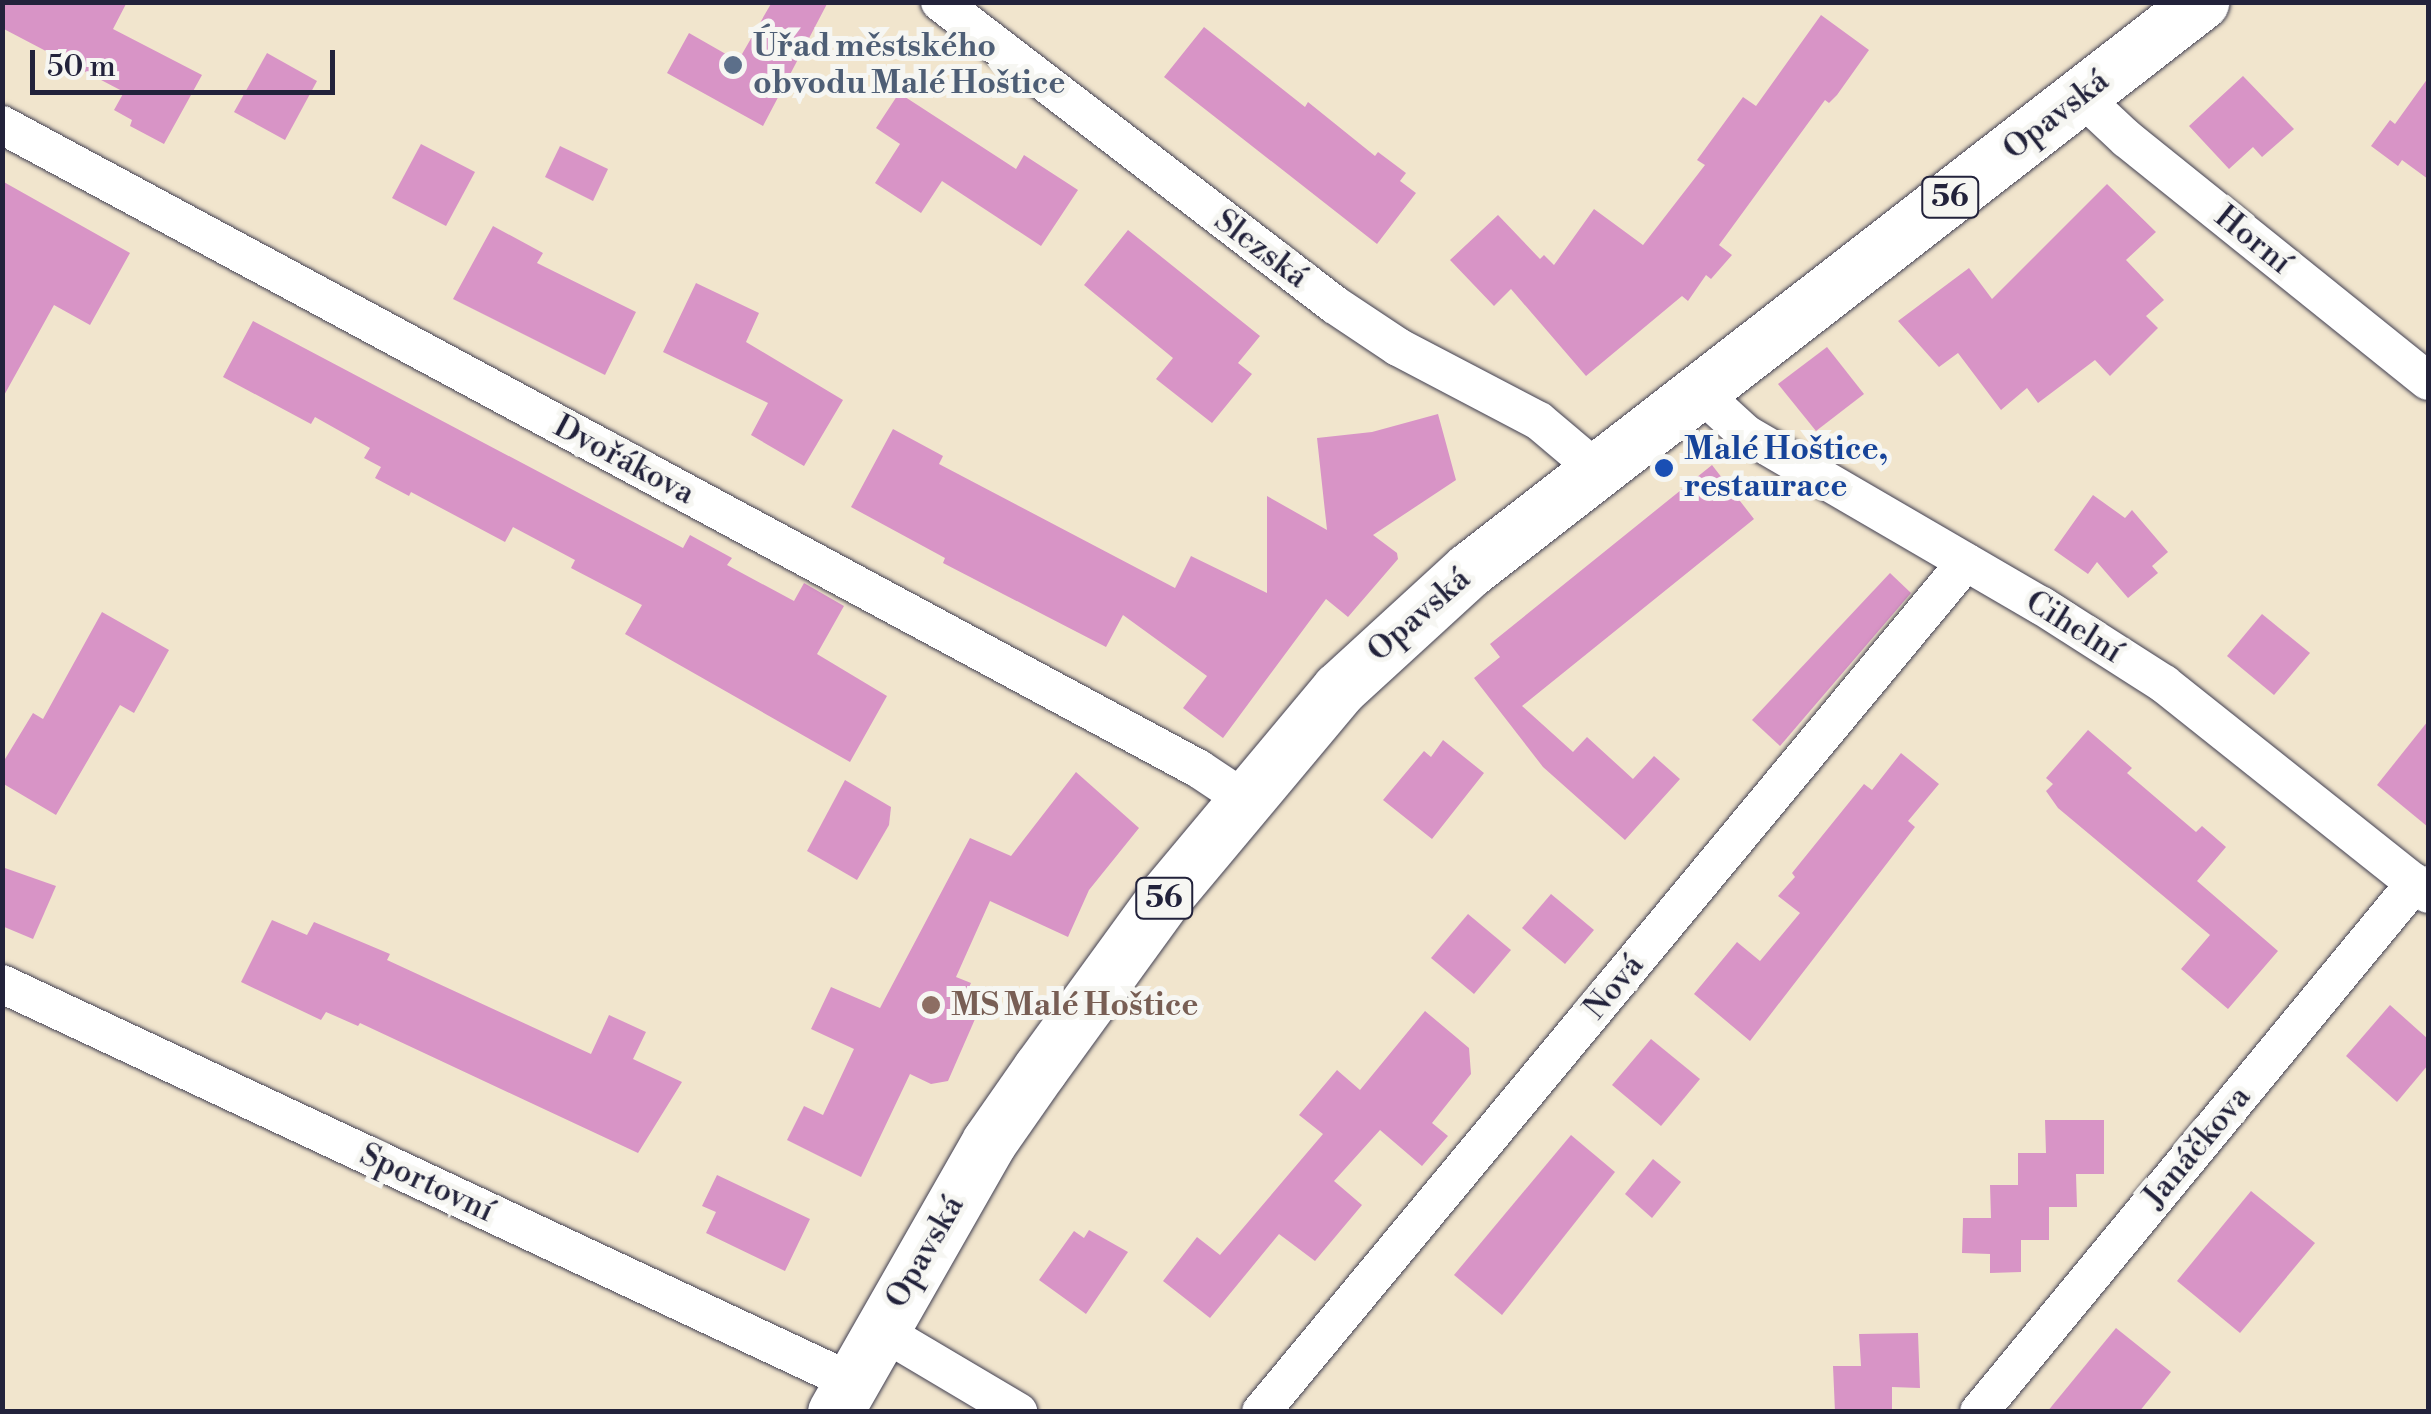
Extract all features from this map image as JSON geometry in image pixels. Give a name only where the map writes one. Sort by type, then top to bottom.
[{"type":"main road","name":"Opavská","points":[[844,1397],[1000,1127],[1102,980],[1244,799],[1382,646],[1597,470],[2080,96],[2182,8]]},
{"type":"street","name":"Slezská","points":[[940,2],[1366,327],[1538,421],[1597,470]]},
{"type":"street","name":"Horní","points":[[2080,96],[2127,139],[2428,381]]},
{"type":"street","name":"Dvořákova","points":[[2,124],[1199,769],[1244,799]]},
{"type":"street","name":"Cihelní","points":[[1699,390],[1746,434],[1966,562],[2164,684],[2422,888]]},
{"type":"street","name":"Nová","points":[[1262,1412],[1966,562]]},
{"type":"street","name":"Janáčkova","points":[[1978,1412],[2422,888]]},
{"type":"street","name":"Sportovní","points":[[2,984],[844,1397]]},
{"type":"street","points":[[880,1330],[1018,1412]]},
{"type":"building","points":[[2,2],[127,2],[113,29],[202,75],[164,144],[130,126],[132,120],[114,110],[124,92],[2,28]]},
{"type":"building","name":"Úřad městského obvodu Malé Hoštice","points":[[772,2],[828,2],[763,126],[667,73],[689,33],[738,61]]},
{"type":"building","points":[[1821,15],[1869,50],[1837,95],[1829,103],[1825,100],[1719,245],[1732,255],[1711,279],[1706,275],[1688,301],[1682,296],[1586,376],[1511,289],[1494,306],[1450,260],[1498,215],[1540,259],[1544,255],[1554,265],[1594,209],[1643,245],[1705,165],[1697,160],[1743,97],[1756,106]]},
{"type":"building","points":[[1204,27],[1305,107],[1308,102],[1375,156],[1378,152],[1406,173],[1400,181],[1416,193],[1377,244],[1164,77]]},
{"type":"building","points":[[267,53],[317,81],[285,140],[234,112]]},
{"type":"building","points":[[2243,76],[2294,129],[2262,157],[2253,147],[2229,169],[2189,126]]},
{"type":"building","points":[[2428,78],[2428,179],[2402,160],[2398,166],[2371,146],[2390,120],[2395,124]]},
{"type":"building","points":[[899,93],[1016,169],[1024,155],[1078,190],[1041,246],[942,181],[921,213],[875,183],[900,144],[876,128]]},
{"type":"building","points":[[421,144],[475,172],[446,226],[392,198]]},
{"type":"building","points":[[560,146],[608,169],[593,201],[545,177]]},
{"type":"building","points":[[2,181],[130,253],[90,325],[54,305],[2,399]]},
{"type":"building","points":[[2107,184],[2156,232],[2126,260],[2164,300],[2146,316],[2158,328],[2110,376],[2095,360],[2038,403],[2027,388],[2001,410],[1958,353],[1939,367],[1898,321],[1969,268],[1992,299]]},
{"type":"building","points":[[493,226],[543,253],[537,263],[636,312],[605,375],[453,299]]},
{"type":"building","points":[[1128,230],[1260,336],[1238,363],[1252,374],[1212,423],[1156,379],[1173,358],[1084,285]]},
{"type":"building","points":[[696,283],[759,313],[746,342],[843,400],[804,466],[751,435],[768,403],[663,352]]},
{"type":"building","points":[[253,321],[683,548],[690,535],[732,558],[727,565],[794,601],[804,583],[844,606],[817,654],[887,696],[850,762],[625,634],[642,605],[571,568],[575,560],[513,527],[505,542],[411,492],[409,496],[375,478],[381,467],[364,458],[370,448],[315,417],[311,424],[223,377]]},
{"type":"building","points":[[1827,347],[1864,394],[1816,431],[1778,384]]},
{"type":"building","points":[[1438,414],[1456,480],[1373,535],[1397,553],[1398,559],[1348,617],[1326,599],[1223,738],[1183,708],[1207,676],[1123,615],[1106,647],[943,563],[945,558],[851,507],[893,429],[943,456],[939,464],[1175,588],[1191,556],[1267,593],[1267,496],[1327,530],[1317,438],[1372,432]]},
{"type":"building","points":[[1712,465],[1754,519],[1522,706],[1573,752],[1587,737],[1633,779],[1654,756],[1680,779],[1625,840],[1543,767],[1474,678],[1500,657],[1490,644]]},
{"type":"building","points":[[2093,495],[2125,518],[2132,510],[2168,552],[2152,566],[2158,573],[2128,598],[2097,562],[2088,574],[2054,550]]},
{"type":"building","points":[[1890,573],[1911,593],[1780,746],[1752,720]]},
{"type":"building","points":[[102,612],[169,650],[134,713],[120,705],[56,815],[2,783],[2,764],[33,713],[43,719]]},
{"type":"building","points":[[2262,614],[2310,653],[2274,695],[2227,656]]},
{"type":"building","points":[[2428,721],[2428,827],[2377,785]]},
{"type":"building","points":[[2088,730],[2132,768],[2127,773],[2196,832],[2202,826],[2226,847],[2197,881],[2278,951],[2228,1009],[2181,969],[2210,935],[2058,808],[2046,791],[2053,784],[2046,778]]},
{"type":"building","points":[[1443,740],[1484,773],[1432,839],[1383,800],[1424,751],[1431,757]]},
{"type":"building","points":[[1901,753],[1939,784],[1908,821],[1915,827],[1750,1041],[1694,994],[1737,942],[1760,961],[1800,913],[1778,896],[1795,877],[1792,873],[1864,784],[1872,790]]},
{"type":"building","points":[[1076,772],[1139,828],[1089,890],[1068,937],[990,901],[956,977],[971,983],[965,996],[982,1003],[948,1081],[931,1084],[910,1074],[861,1177],[787,1140],[804,1106],[823,1115],[854,1049],[811,1029],[831,987],[880,1008],[970,838],[1011,856]]},
{"type":"building","points":[[845,780],[891,807],[889,825],[857,880],[807,851]]},
{"type":"building","points":[[2,867],[56,886],[33,939],[2,926]]},
{"type":"building","points":[[1551,894],[1594,930],[1565,964],[1522,928]]},
{"type":"building","points":[[1468,914],[1511,950],[1474,994],[1431,958]]},
{"type":"building","points":[[272,920],[307,935],[314,922],[390,954],[387,960],[591,1054],[609,1015],[646,1032],[633,1059],[682,1082],[638,1153],[360,1023],[358,1026],[326,1012],[321,1020],[241,982]]},
{"type":"building","points":[[2390,1005],[2428,1039],[2428,1065],[2397,1102],[2346,1056]]},
{"type":"building","points":[[1425,1011],[1469,1048],[1471,1074],[1432,1123],[1448,1136],[1422,1166],[1380,1130],[1334,1181],[1362,1205],[1315,1261],[1279,1234],[1210,1318],[1163,1281],[1197,1237],[1220,1255],[1323,1134],[1299,1115],[1337,1070],[1360,1090]]},
{"type":"building","points":[[1651,1039],[1700,1079],[1661,1126],[1612,1085]]},
{"type":"building","points":[[2045,1120],[2104,1120],[2104,1174],[2076,1174],[2077,1207],[2049,1207],[2049,1240],[2021,1240],[2021,1272],[1990,1273],[1990,1254],[1962,1253],[1963,1218],[1991,1218],[1990,1185],[2018,1185],[2018,1153],[2046,1153]]},
{"type":"building","points":[[1571,1135],[1615,1172],[1502,1315],[1454,1275]]},
{"type":"building","points":[[1653,1159],[1681,1182],[1652,1218],[1625,1194]]},
{"type":"building","points":[[717,1175],[810,1219],[785,1271],[706,1233],[716,1212],[702,1206]]},
{"type":"building","points":[[2251,1191],[2315,1243],[2240,1333],[2177,1281]]},
{"type":"building","points":[[1089,1230],[1128,1252],[1086,1314],[1039,1280],[1074,1231],[1084,1238]]},
{"type":"building","points":[[2116,1328],[2171,1372],[2139,1412],[2047,1412]]},
{"type":"building","points":[[1918,1333],[1920,1388],[1892,1387],[1892,1412],[1835,1412],[1833,1366],[1861,1366],[1859,1334]]},
{"type":"place","name":"Úřad městského obvodu Malé Hoštice","points":[[733,65]]},
{"type":"place","name":"Malé Hoštice, restaurace","points":[[1664,468]]},
{"type":"place","name":"MS Malé Hoštice","points":[[931,1005]]}]
